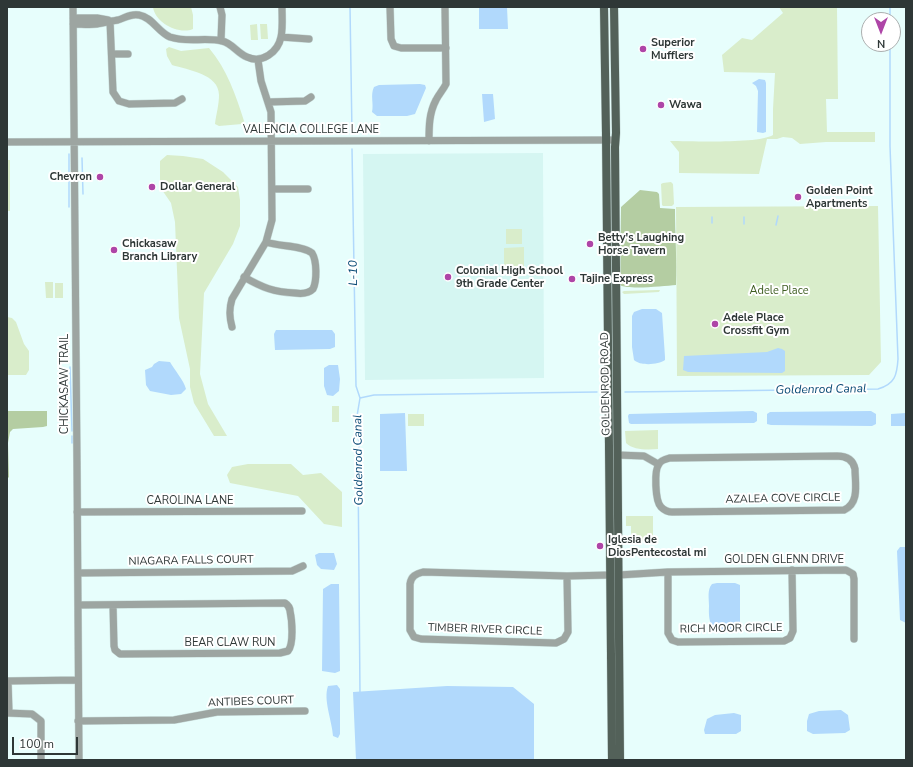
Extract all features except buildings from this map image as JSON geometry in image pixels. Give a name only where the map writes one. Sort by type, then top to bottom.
[{"type":"main road","name":"GOLDENROD ROAD","points":[[604,7],[612,760]]},
{"type":"main road","name":"GOLDENROD ROAD","points":[[614,7],[620,760]]},
{"type":"main road","points":[[607,294],[613,303],[616,304]]},
{"type":"main road","points":[[608,440],[613,450],[618,455]]},
{"type":"main road","points":[[608,456],[618,468]]},
{"type":"street","name":"CHICKASAW TRAIL","points":[[73,7],[79,760]]},
{"type":"street","points":[[220,7],[222,15],[221,40]]},
{"type":"street","points":[[73,21],[98,24],[132,15],[139,15],[149,20],[162,32],[175,38],[221,40],[228,43],[248,58],[258,60],[267,57],[277,46],[281,37],[282,7]]},
{"type":"street","points":[[390,7],[391,39],[394,46],[401,48],[446,48]]},
{"type":"street","points":[[429,141],[432,108],[446,84],[445,7]]},
{"type":"street","points":[[110,21],[113,92],[119,101],[129,104],[175,103],[182,99]]},
{"type":"street","points":[[281,37],[309,39]]},
{"type":"street","points":[[112,54],[128,54]]},
{"type":"street","points":[[232,327],[229,316],[232,299],[266,242],[272,220],[271,112],[261,81],[258,60]]},
{"type":"street","points":[[269,102],[304,101],[311,97]]},
{"type":"street","name":"VALENCIA COLLEGE LANE","points":[[7,142],[615,140]]},
{"type":"street","points":[[272,189],[308,189]]},
{"type":"street","points":[[244,277],[262,287],[280,293],[306,293],[313,289],[315,283],[315,273],[314,257],[312,253],[306,250],[266,242]]},
{"type":"street","points":[[618,455],[644,456],[658,464]]},
{"type":"street","name":"AZALEA COVE CIRCLE","points":[[841,456],[848,458],[854,464],[855,500],[851,506],[841,511],[672,512],[660,507],[656,499],[656,472],[658,464],[667,458],[675,457],[841,456]]},
{"type":"street","name":"CAROLINA LANE","points":[[77,512],[302,511]]},
{"type":"street","name":"NIAGARA FALLS COURT","points":[[78,573],[292,571],[303,566]]},
{"type":"street","name":"RICH MOOR CIRCLE","points":[[668,572],[668,633],[672,640],[678,642],[784,641],[790,638],[793,631],[792,570]]},
{"type":"street","name":"GOLDEN GLENN DRIVE","points":[[619,575],[668,572],[846,570],[853,574],[854,579],[854,639]]},
{"type":"street","name":"TIMBER RIVER CIRCLE","points":[[567,576],[568,632],[564,639],[556,643],[421,639],[414,637],[410,630],[411,579],[416,574],[423,572],[567,576],[610,575]]},
{"type":"street","name":"BEAR CLAW RUN","points":[[78,605],[285,603],[290,611],[292,644],[288,651],[280,653],[120,654],[115,650],[114,646],[113,605]]},
{"type":"street","points":[[41,760],[41,720],[32,714],[8,713],[7,681],[78,680]]},
{"type":"street","name":"ANTIBES COURT","points":[[78,721],[174,720],[217,712],[305,711]]},
{"type":"shaded area","points":[[543,153],[544,378],[365,380],[363,154]]},
{"type":"green space","points":[[153,7],[191,7],[193,15],[193,29],[181,30],[168,26],[158,18]]},
{"type":"green space","points":[[779,7],[837,7],[838,99],[826,99],[827,132],[875,132],[875,142],[826,142],[800,144],[792,138],[783,137],[777,139],[767,139],[759,174],[679,173],[679,152],[670,141],[739,141],[754,140],[773,135],[775,73],[724,72],[722,55],[742,38],[752,40],[783,13]]},
{"type":"green space","points":[[257,24],[258,40],[251,40],[250,25]]},
{"type":"green space","points":[[260,24],[267,24],[268,39],[261,39]]},
{"type":"green space","points":[[169,47],[181,51],[209,48],[221,65],[230,83],[244,121],[242,124],[219,126],[215,124],[219,99],[218,88],[214,82],[202,74],[172,65],[167,56],[166,49]]},
{"type":"green space","points":[[167,155],[203,159],[223,172],[238,187],[240,200],[240,226],[233,244],[204,293],[200,374],[208,404],[227,436],[214,436],[194,403],[190,387],[190,369],[179,318],[175,222],[171,203],[160,187],[160,161]]},
{"type":"green space","points":[[7,160],[10,160],[10,211],[7,211]]},
{"type":"green space","points":[[671,182],[673,184],[674,204],[672,206],[663,206],[661,184]]},
{"type":"green space","points":[[640,190],[657,192],[659,194],[660,208],[675,209],[676,285],[630,287],[620,285],[621,207]]},
{"type":"green space","name":"Adele Place","points":[[878,206],[881,362],[869,375],[677,376],[676,207]]},
{"type":"green space","points":[[506,229],[522,229],[522,244],[506,244]]},
{"type":"green space","points":[[524,247],[524,269],[504,270],[504,248]]},
{"type":"green space","points":[[45,282],[53,282],[53,298],[46,298]]},
{"type":"green space","points":[[55,283],[63,283],[63,298],[55,298]]},
{"type":"green space","points":[[660,290],[659,292],[624,294],[622,292],[624,291]]},
{"type":"green space","points":[[7,317],[12,318],[16,322],[24,344],[29,351],[29,370],[26,375],[7,375]]},
{"type":"green space","points":[[332,406],[339,406],[339,422],[332,422]]},
{"type":"green space","points":[[7,411],[47,411],[47,426],[13,429],[10,432],[8,443],[9,477],[7,479]]},
{"type":"green space","points":[[408,414],[424,414],[424,426],[408,426]]},
{"type":"green space","points":[[658,430],[658,449],[636,448],[626,443],[625,431]]},
{"type":"green space","points":[[248,464],[291,464],[303,475],[321,473],[342,492],[342,527],[324,524],[298,496],[230,483],[227,475],[232,467]]},
{"type":"green space","points":[[626,516],[653,516],[653,541],[631,541],[631,526],[626,526]]},
{"type":"water","points":[[479,7],[507,7],[508,29],[479,29]]},
{"type":"water","points":[[759,79],[765,80],[766,83],[766,132],[763,133],[757,132],[758,91],[756,86],[752,83]]},
{"type":"water","points":[[379,85],[425,85],[426,88],[415,114],[407,116],[377,116],[372,112],[372,93],[374,87]]},
{"type":"water","points":[[482,94],[493,94],[495,119],[484,122]]},
{"type":"water","points":[[642,309],[656,309],[662,313],[665,360],[662,362],[645,364],[634,360],[632,347],[632,316],[634,312]]},
{"type":"water","points":[[276,330],[332,330],[335,334],[335,347],[330,349],[275,350],[274,334]]},
{"type":"water","points":[[778,348],[785,351],[785,371],[782,373],[688,372],[683,370],[684,356],[767,352]]},
{"type":"water","points":[[159,361],[170,362],[179,375],[186,389],[181,394],[171,395],[150,391],[146,385],[145,370],[152,367]]},
{"type":"water","points":[[329,365],[338,365],[340,379],[339,391],[333,396],[327,395],[324,386],[324,368]]},
{"type":"water","points":[[753,411],[757,413],[757,421],[754,423],[631,424],[629,423],[628,416],[629,414]]},
{"type":"water","points":[[871,411],[876,414],[876,424],[872,426],[767,424],[767,414],[770,412]]},
{"type":"water","points":[[405,413],[407,471],[380,471],[380,414]]},
{"type":"water","points":[[906,413],[906,426],[891,426],[891,414]]},
{"type":"water","points":[[900,547],[906,547],[906,623],[900,620],[897,551]]},
{"type":"water","points":[[319,553],[334,553],[337,564],[334,570],[321,569],[317,565],[315,555]]},
{"type":"water","points":[[735,583],[740,585],[740,622],[737,628],[722,631],[717,630],[711,624],[709,613],[709,591],[712,584]]},
{"type":"water","points":[[331,584],[339,584],[340,671],[335,673],[322,671],[323,589]]},
{"type":"water","points":[[337,685],[340,689],[340,734],[338,738],[333,736],[327,704],[328,686]]},
{"type":"water","points":[[447,686],[513,687],[534,704],[534,760],[356,760],[353,692]]},
{"type":"water","points":[[841,710],[848,715],[850,730],[845,733],[813,734],[807,731],[809,714],[819,711]]},
{"type":"water","points":[[734,713],[741,715],[741,731],[736,734],[705,734],[704,730],[707,719],[715,715]]},
{"type":"waterway","name":"L-10","points":[[350,7],[352,134]]},
{"type":"waterway","name":"Goldenrod Canal","points":[[890,7],[890,12]]},
{"type":"waterway","name":"Goldenrod Canal","points":[[625,392],[878,389],[892,382],[896,374],[898,359],[890,146],[890,52]]},
{"type":"waterway","name":"Goldenrod Canal","points":[[352,149],[356,386],[360,398],[357,416],[359,446],[360,694]]},
{"type":"waterway","points":[[69,154],[69,207]]},
{"type":"waterway","points":[[82,158],[83,194]]},
{"type":"waterway","points":[[776,225],[778,216]]},
{"type":"waterway","points":[[712,217],[712,223]]},
{"type":"waterway","points":[[744,217],[744,224]]},
{"type":"waterway","points":[[70,367],[72,431]]},
{"type":"waterway","name":"Goldenrod Canal","points":[[360,398],[374,395],[597,392]]},
{"type":"waterway","points":[[72,436],[72,443]]},
{"type":"place","name":"Superior Mufflers","points":[[643,49]]},
{"type":"place","name":"Wawa","points":[[661,105]]},
{"type":"place","name":"Chevron","points":[[100,177]]},
{"type":"place","name":"Dollar General","points":[[152,187]]},
{"type":"place","name":"Golden Point Apartments","points":[[798,197]]},
{"type":"place","name":"Betty's Laughing Horse Tavern","points":[[590,244]]},
{"type":"place","name":"Chickasaw Branch Library","points":[[114,250]]},
{"type":"place","name":"Colonial High School 9th Grade Center","points":[[448,277]]},
{"type":"place","name":"Tajine Express","points":[[572,279]]},
{"type":"place","name":"Adele Place Crossfit Gym","points":[[715,324]]},
{"type":"place","name":"Iglesia de DiosPentecostal mi","points":[[600,546]]}]
